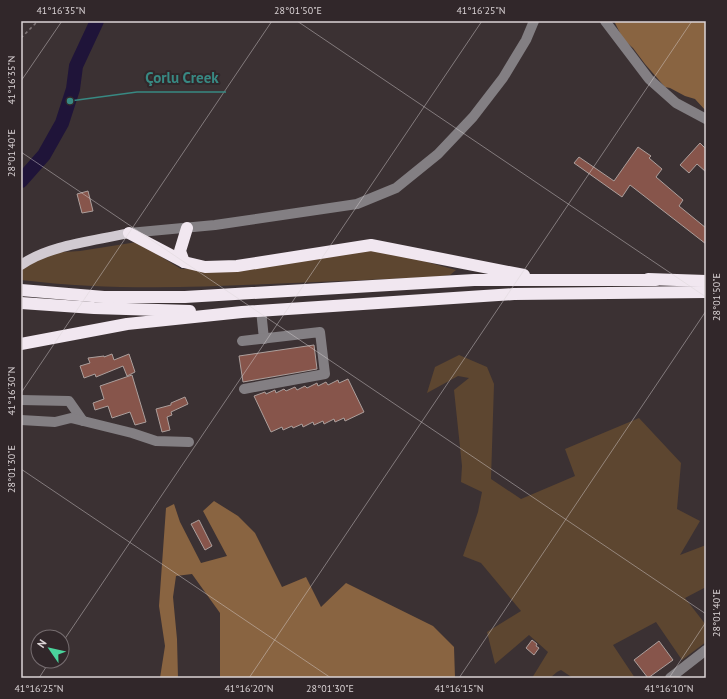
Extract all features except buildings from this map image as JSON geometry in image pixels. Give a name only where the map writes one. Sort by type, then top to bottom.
[{"type":"highway","points":[[184,262],[180,251],[187,228]]},
{"type":"highway","points":[[129,233],[184,262],[205,268],[237,266],[371,245],[533,276],[656,280]]},
{"type":"highway","points":[[21,303],[104,297],[185,297],[474,280],[706,280]]},
{"type":"highway","points":[[21,290],[52,300],[146,310],[242,312]]},
{"type":"highway","points":[[21,344],[128,324],[261,310],[514,294],[706,292]]},
{"type":"main road","points":[[21,265],[31,258],[48,251],[129,233]]},
{"type":"street","points":[[129,233],[214,226],[357,204],[396,188],[438,154],[473,117],[503,78],[526,40],[534,21]]},
{"type":"street","points":[[606,21],[649,79],[676,103],[706,119]]},
{"type":"street","points":[[261,310],[264,339]]},
{"type":"street","points":[[242,342],[320,332],[325,374],[244,389]]},
{"type":"street","points":[[21,400],[31,402],[69,401],[83,421]]},
{"type":"street","points":[[21,420],[55,422],[71,418],[132,433],[156,441],[189,442]]},
{"type":"street","points":[[670,678],[706,650]]},
{"type":"path","points":[[21,38],[38,21]]},
{"type":"shaded area","points":[[614,21],[706,21],[706,111],[695,99],[665,87],[633,48],[623,39]]},
{"type":"shaded area","points":[[137,242],[181,269],[200,269],[364,248],[387,251],[456,270],[450,275],[435,277],[206,286],[114,287],[21,280],[21,265],[46,253],[80,251]]},
{"type":"shaded area","points":[[459,355],[487,367],[494,384],[491,479],[521,499],[575,476],[565,449],[639,418],[681,463],[677,509],[700,521],[680,555],[706,545],[706,587],[685,598],[706,625],[706,642],[682,660],[656,622],[613,645],[635,678],[573,678],[561,670],[550,678],[532,678],[548,652],[529,635],[495,664],[487,632],[521,611],[481,563],[463,556],[478,512],[482,492],[461,482],[462,466],[454,390],[469,378],[458,376],[427,393],[435,367]]},
{"type":"shaded area","points":[[214,501],[238,516],[255,533],[282,587],[306,577],[321,607],[346,583],[433,626],[454,647],[455,678],[220,678],[220,613],[192,574],[176,576],[173,597],[177,639],[178,678],[160,678],[165,646],[159,606],[166,508],[174,504],[180,522],[201,563],[227,556],[203,511]]},
{"type":"waterway","points":[[21,181],[44,155],[62,123],[73,89],[76,66],[97,21]]},
{"type":"place","name":"Çorlu Creek","points":[[70,101]]}]
